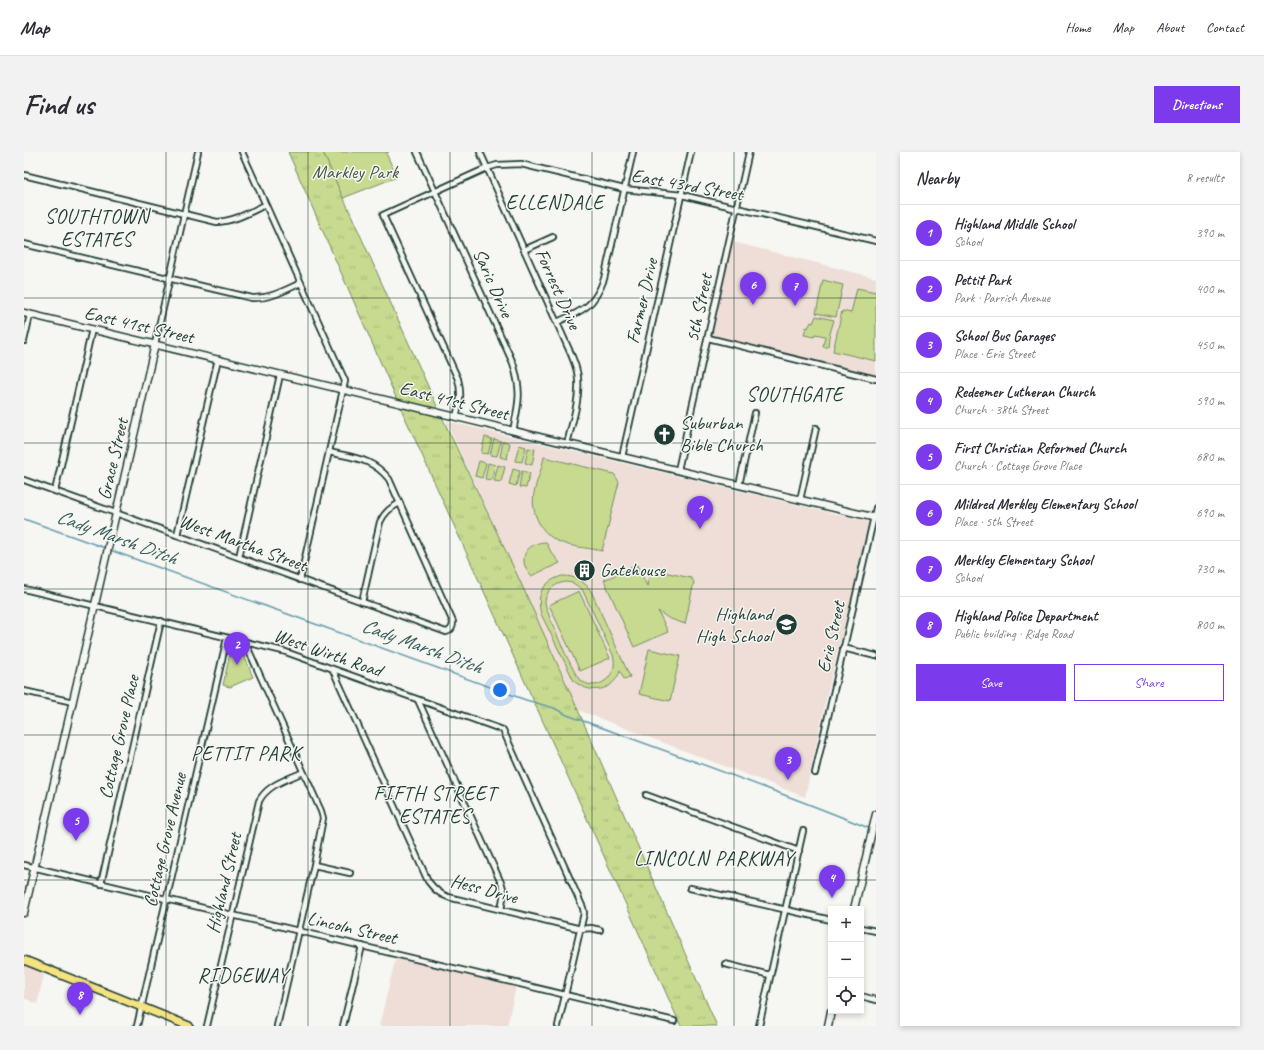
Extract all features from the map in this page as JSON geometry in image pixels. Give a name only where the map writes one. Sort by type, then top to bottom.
[{"type":"main road","points":[[24,960],[189,1026]]},
{"type":"street","name":"Grace Street","points":[[24,913],[198,152]]},
{"type":"street","points":[[242,152],[345,381],[300,580]]},
{"type":"street","name":"Saric Drive","points":[[417,152],[436,191],[513,364],[519,390],[513,431]]},
{"type":"street","name":"Forrest Drive","points":[[480,152],[571,354],[578,377],[577,400],[567,444]]},
{"type":"street","points":[[557,322],[581,312],[592,303],[599,292],[604,279],[633,152]]},
{"type":"street","name":"Farmer Drive","points":[[622,457],[691,152]]},
{"type":"street","name":"5th Street","points":[[678,470],[749,152]]},
{"type":"street","name":"East 43rd Street","points":[[456,417],[461,398],[461,390],[458,379],[383,215],[487,168],[497,165],[521,164],[624,189],[682,195],[876,241]]},
{"type":"street","points":[[24,175],[217,222],[226,222],[266,205]]},
{"type":"street","points":[[524,250],[553,237]]},
{"type":"street","points":[[24,244],[252,298],[261,299],[301,283]]},
{"type":"street","points":[[24,342],[27,314]]},
{"type":"street","name":"East 41st Street","points":[[27,314],[875,518]]},
{"type":"street","points":[[55,491],[92,329]]},
{"type":"street","points":[[708,338],[876,379]]},
{"type":"street","points":[[177,535],[218,359]]},
{"type":"street","points":[[239,557],[280,374]]},
{"type":"street","points":[[739,485],[755,413]]},
{"type":"street","points":[[800,500],[816,428]]},
{"type":"street","points":[[329,452],[366,461],[375,465],[389,479],[400,503],[390,508],[384,514],[380,522],[362,602]]},
{"type":"street","name":"West Martha Street","points":[[24,480],[446,632],[452,629],[453,622],[400,503]]},
{"type":"street","name":"Erie Street","points":[[815,773],[843,648],[875,518],[876,508]]},
{"type":"street","name":"West Wirth Road","points":[[24,589],[283,651],[503,730],[583,908],[584,913],[582,929]]},
{"type":"street","name":"Cottage Grove Place","points":[[101,884],[161,622]]},
{"type":"street","name":"Cottage Grove Avenue","points":[[137,1026],[227,638]]},
{"type":"street","points":[[245,642],[323,818],[314,865],[277,1026]]},
{"type":"street","points":[[843,648],[876,656]]},
{"type":"street","name":"Hess Drive","points":[[333,670],[431,884],[440,894],[582,929],[591,928],[600,930]]},
{"type":"street","points":[[24,691],[73,702]]},
{"type":"street","points":[[418,700],[502,886],[504,892],[501,910]]},
{"type":"street","name":"Highland Street","points":[[207,1026],[259,801],[268,788],[303,772]]},
{"type":"street","points":[[646,795],[799,851]]},
{"type":"street","points":[[855,906],[872,839],[876,814]]},
{"type":"street","points":[[759,1026],[803,831]]},
{"type":"street","name":"Lincoln Street","points":[[24,865],[674,1021]]},
{"type":"street","points":[[314,865],[350,873]]},
{"type":"street","points":[[690,888],[828,919]]},
{"type":"street","points":[[558,1026],[582,929]]},
{"type":"street","points":[[864,929],[876,931]]},
{"type":"street","points":[[343,1026],[362,946]]},
{"type":"street","points":[[725,964],[770,974]]},
{"type":"street","points":[[864,997],[876,1000]]},
{"type":"street","points":[[828,1026],[830,1014]]},
{"type":"shaded area","points":[[729,241],[876,278],[876,379],[708,338]]},
{"type":"shaded area","points":[[446,421],[869,522],[838,648],[805,797],[578,710]]},
{"type":"shaded area","points":[[396,957],[516,986],[507,1026],[379,1026]]},
{"type":"shaded area","points":[[24,961],[45,970],[37,1004],[24,998]]},
{"type":"green space","points":[[288,152],[323,152],[440,413],[520,581],[717,1026],[681,1026],[398,402]]},
{"type":"green space","name":"Markley Park","points":[[323,152],[389,152],[386,153],[397,177],[343,198]]},
{"type":"green space","points":[[823,280],[843,285],[836,317],[816,313]]},
{"type":"green space","points":[[857,288],[876,292],[876,361],[833,351],[842,311],[851,313]]},
{"type":"green space","points":[[816,316],[834,320],[828,347],[823,347],[825,336],[815,334],[814,337],[804,335],[806,327],[808,328],[811,322],[813,323]]},
{"type":"green space","points":[[485,437],[492,439],[488,454],[481,453]]},
{"type":"green space","points":[[494,439],[501,441],[497,456],[490,455]]},
{"type":"green space","points":[[503,441],[510,443],[507,459],[500,457]]},
{"type":"green space","points":[[519,445],[526,447],[522,462],[515,461]]},
{"type":"green space","points":[[528,448],[535,449],[532,465],[525,463]]},
{"type":"green space","points":[[544,457],[614,474],[619,482],[602,551],[559,542],[552,538],[539,523],[534,509],[533,497]]},
{"type":"green space","points":[[479,461],[486,463],[482,478],[475,476]]},
{"type":"green space","points":[[488,463],[495,465],[492,480],[485,479]]},
{"type":"green space","points":[[498,465],[505,467],[501,482],[494,481]]},
{"type":"green space","points":[[513,469],[520,471],[516,486],[509,484]]},
{"type":"green space","points":[[522,471],[530,473],[526,488],[519,487]]},
{"type":"green space","points":[[546,542],[551,552],[560,563],[531,576],[526,569],[524,561],[525,553],[530,547],[538,543]]},
{"type":"green space","points":[[637,565],[647,586],[650,569],[691,578],[694,582],[685,624],[668,618],[658,611],[668,632],[634,647],[604,580]]},
{"type":"green space","points":[[562,576],[575,578],[582,581],[591,591],[630,677],[624,679],[620,671],[617,678],[607,687],[594,690],[574,681],[541,614],[539,601],[542,590],[555,579]],"holes":[[[566,582],[573,583],[582,589],[613,655],[613,670],[610,676],[599,684],[592,685],[579,679],[559,640],[546,606],[546,597],[552,587]]]},
{"type":"green space","points":[[579,591],[610,658],[580,671],[549,605]]},
{"type":"green space","name":"PETTIT PARK","points":[[232,645],[243,654],[253,677],[230,687],[223,685]]},
{"type":"green space","points":[[649,649],[680,656],[670,701],[639,694]]},
{"type":"waterway","name":"Cady Marsh Ditch","points":[[24,519],[105,548]]},
{"type":"waterway","name":"Cady Marsh Ditch","points":[[110,550],[526,700],[554,708],[567,715],[871,829]]},
{"type":"place","name":"Mildred Merkley Elementary School","points":[[753,305]]},
{"type":"place","name":"Merkley Elementary School","points":[[795,306]]},
{"type":"place","name":"Suburban Bible Church","points":[[664,434]]},
{"type":"place","name":"Highland Middle School","points":[[700,529]]},
{"type":"place","name":"Gatehouse","points":[[585,570]]},
{"type":"place","name":"Highland High School","points":[[787,625]]},
{"type":"place","name":"Pettit Park","points":[[237,665]]},
{"type":"place","name":"School Bus Garages","points":[[788,780]]},
{"type":"place","name":"First Christian Reformed Church","points":[[76,841]]},
{"type":"place","name":"Redeemer Lutheran Church","points":[[832,898]]},
{"type":"place","name":"Highland Police Department","points":[[80,1015]]},
{"type":"district","name":"ELLENDALE","points":[[555,202]]},
{"type":"district","name":"SOUTHTOWN ESTATES","points":[[97,228]]},
{"type":"district","name":"SOUTHGATE","points":[[795,394]]},
{"type":"district","name":"PETTIT PARK","points":[[246,753]]},
{"type":"district","name":"FIFTH STREET ESTATES","points":[[435,804]]},
{"type":"district","name":"LINCOLN PARKWAY","points":[[714,858]]},
{"type":"district","name":"RIDGEWAY","points":[[243,975]]}]
